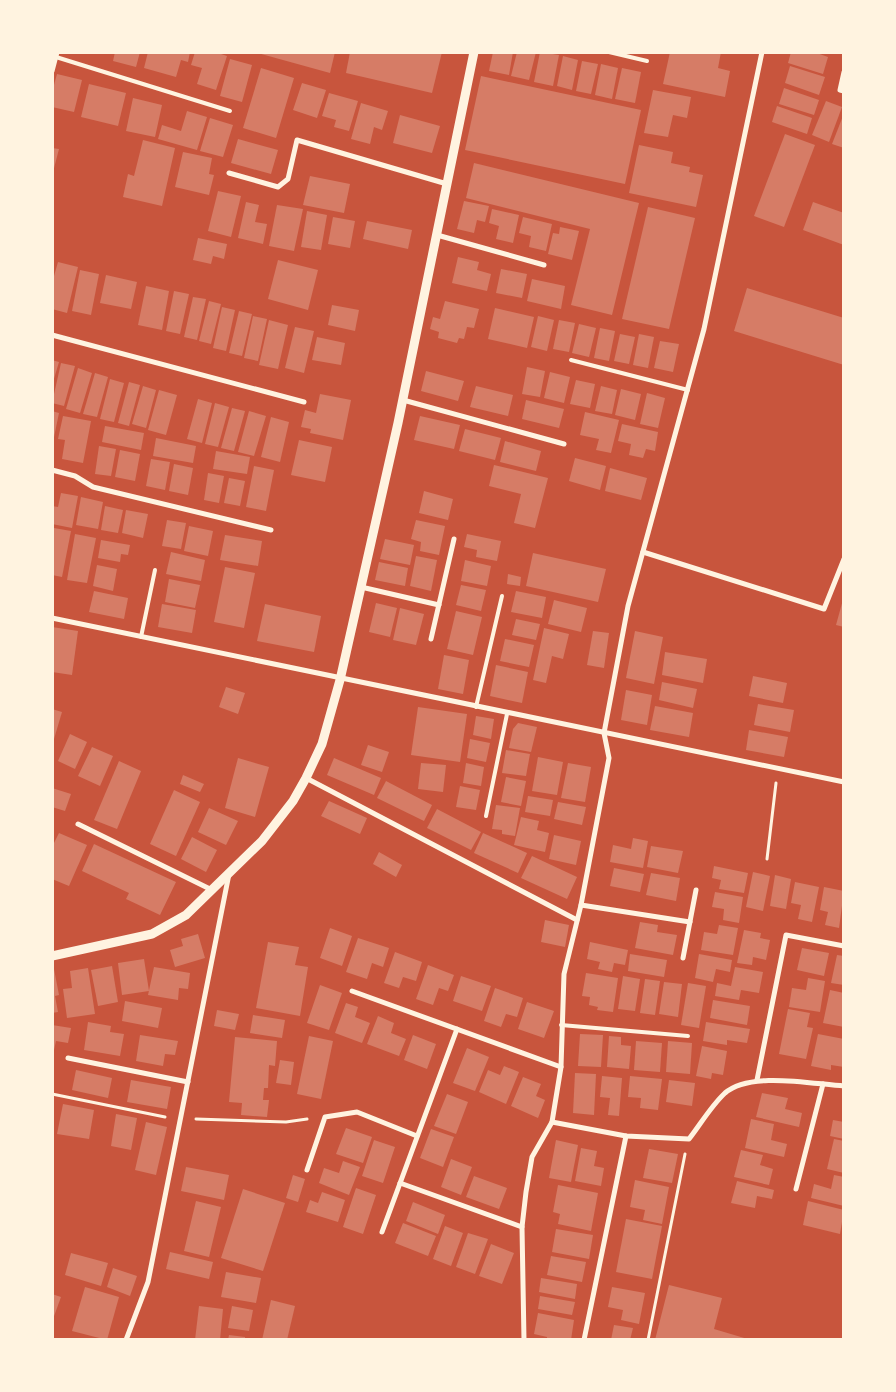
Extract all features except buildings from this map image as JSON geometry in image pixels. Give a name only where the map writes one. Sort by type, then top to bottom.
[{"type":"street","points":[[52,956],[152,934],[186,915],[262,841],[293,801],[322,744],[340,680],[403,400],[474,52]]},
{"type":"street","points":[[524,1340],[522,1227],[532,1157],[552,1122],[561,1067],[564,974],[581,905],[609,758],[604,734],[628,606],[704,329],[762,52]]},
{"type":"street","points":[[52,71],[57,55]]},
{"type":"street","points":[[844,72],[840,90],[844,91]]},
{"type":"street","points":[[229,173],[278,186],[288,179],[297,140],[447,184]]},
{"type":"street","points":[[437,236],[544,264]]},
{"type":"street","points":[[52,335],[304,402]]},
{"type":"street","points":[[403,400],[564,444]]},
{"type":"street","points":[[52,470],[75,476],[93,487],[271,530]]},
{"type":"street","points":[[431,639],[454,539]]},
{"type":"street","points":[[643,552],[824,609],[844,560]]},
{"type":"street","points":[[361,587],[439,605]]},
{"type":"street","points":[[52,618],[340,680],[844,782]]},
{"type":"street","points":[[306,778],[577,920]]},
{"type":"street","points":[[78,824],[213,890]]},
{"type":"street","points":[[126,1340],[148,1282],[229,874]]},
{"type":"street","points":[[683,958],[696,890]]},
{"type":"street","points":[[581,905],[690,922]]},
{"type":"street","points":[[757,1080],[786,935],[844,946]]},
{"type":"street","points":[[352,991],[561,1067]]},
{"type":"street","points":[[382,1232],[457,1029]]},
{"type":"street","points":[[68,1058],[188,1082]]},
{"type":"street","points":[[552,1122],[626,1136],[689,1139],[726,1093],[757,1080],[844,1086]]},
{"type":"street","points":[[796,1189],[823,1084]]},
{"type":"street","points":[[307,1170],[325,1117],[357,1112],[417,1136]]},
{"type":"street","points":[[584,1340],[626,1136]]},
{"type":"street","points":[[400,1183],[522,1227]]},
{"type":"lane","points":[[609,52],[647,61]]},
{"type":"lane","points":[[57,55],[230,111]]},
{"type":"lane","points":[[571,360],[688,390]]},
{"type":"lane","points":[[141,637],[155,570]]},
{"type":"lane","points":[[476,707],[502,596]]},
{"type":"lane","points":[[486,816],[507,714]]},
{"type":"lane","points":[[561,1025],[688,1036]]},
{"type":"path","points":[[767,859],[777,768]]},
{"type":"path","points":[[648,1340],[689,1139]]}]
